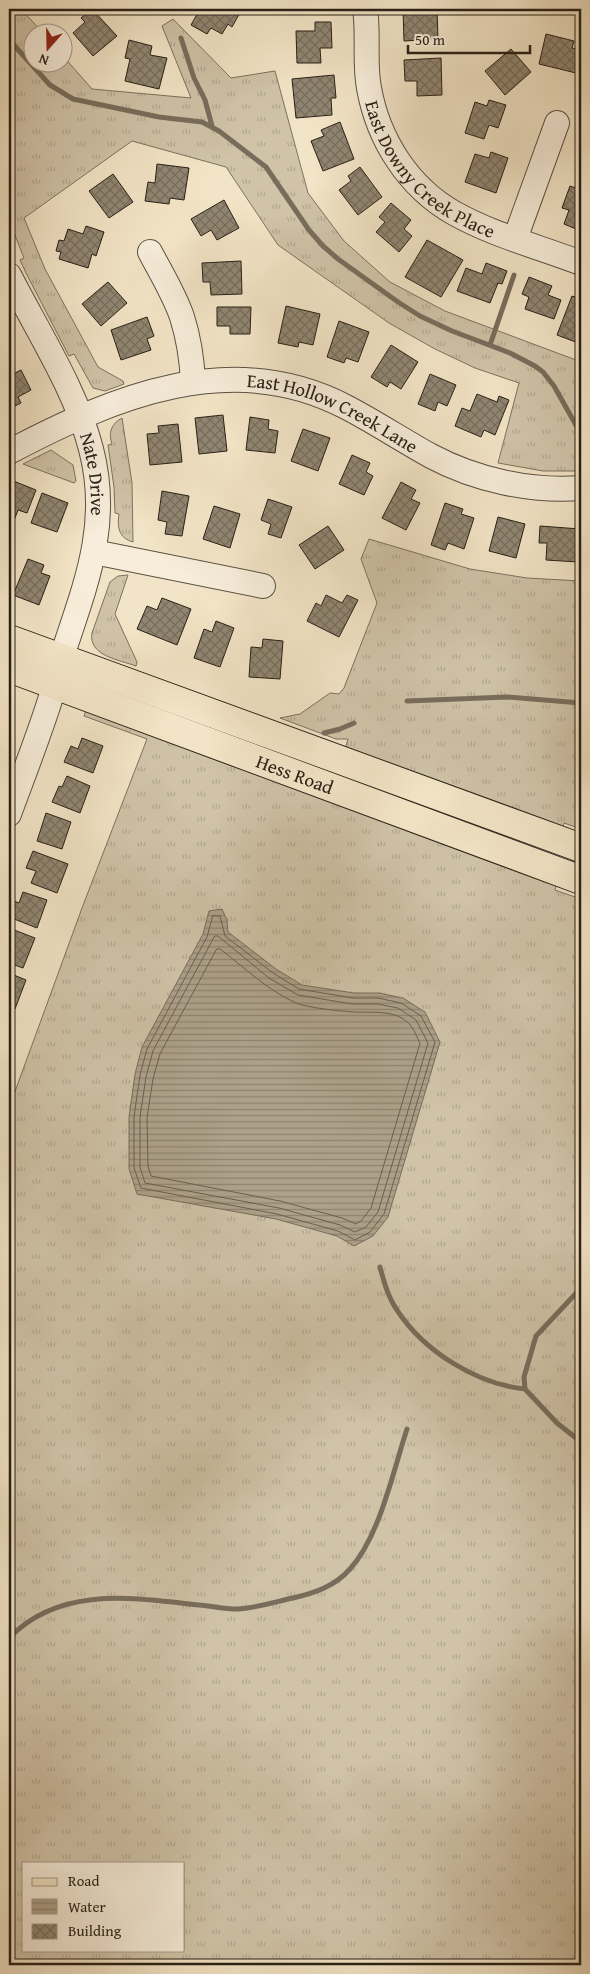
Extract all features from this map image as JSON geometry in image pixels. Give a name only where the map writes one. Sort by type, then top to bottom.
[{"type":"main road","name":"Hess Road","points":[[9,639],[58,671],[578,879]]},
{"type":"main road","name":"Hess Road","points":[[9,668],[58,671],[581,848]]},
{"type":"street","name":"East Downy Creek Place","points":[[365,9],[366,72],[378,123],[394,155],[423,190],[448,209],[475,223],[581,263]]},
{"type":"street","points":[[515,238],[557,123]]},
{"type":"street","points":[[150,252],[183,320],[191,355],[193,382]]},
{"type":"street","name":"Nate Drive","points":[[9,275],[71,394],[81,418],[91,449],[98,489],[98,524],[94,552],[82,597],[9,811]]},
{"type":"street","name":"East Hollow Creek Lane","points":[[9,452],[43,434],[145,393],[193,382],[252,380],[293,387],[339,403],[432,456],[472,473],[500,481],[536,487],[581,488]]},
{"type":"street","points":[[94,552],[264,586]]},
{"type":"green space","points":[[9,9],[21,9],[33,22],[22,22],[22,72],[72,72],[72,66],[92,89],[191,98],[162,26],[173,19],[231,78],[275,71],[308,193],[344,241],[390,282],[445,311],[576,360],[578,399],[581,403],[581,471],[543,471],[498,463],[519,383],[475,368],[435,349],[389,323],[278,245],[226,167],[132,141],[24,218],[45,269],[98,367],[123,381],[124,384],[105,391],[93,388],[74,354],[69,356],[20,260],[24,258],[9,220]]},
{"type":"green space","points":[[122,418],[132,483],[133,542],[125,538],[120,532],[118,524],[119,514],[115,513],[114,487],[108,445],[112,444],[110,436],[113,426]]},
{"type":"green space","points":[[51,450],[73,465],[76,481],[74,483],[23,464]]},
{"type":"green space","points":[[369,539],[470,569],[527,578],[581,581],[581,829],[564,823],[562,829],[344,752],[348,739],[336,739],[280,718],[300,714],[330,693],[339,694],[344,688],[377,603],[361,559]]},
{"type":"green space","points":[[128,575],[115,614],[137,662],[136,666],[106,656],[95,647],[92,641],[92,633],[110,582],[118,576]]},
{"type":"green space","points":[[87,707],[557,881],[555,890],[581,899],[581,1965],[9,1965],[9,1108],[82,908],[147,739],[84,716]]},
{"type":"water","points":[[222,909],[227,920],[228,932],[276,969],[302,985],[354,993],[379,993],[403,998],[425,1012],[440,1042],[388,1217],[373,1236],[354,1246],[337,1236],[276,1219],[137,1194],[129,1169],[129,1117],[135,1074],[142,1047],[203,934],[209,911]]},
{"type":"building","points":[[92,9],[117,36],[93,56],[73,33],[85,22],[81,18]]},
{"type":"building","points":[[200,9],[242,9],[232,27],[228,24],[222,34],[211,28],[207,34],[191,25]]},
{"type":"building","points":[[285,9],[318,9],[286,13]]},
{"type":"building","points":[[403,9],[437,9],[438,39],[404,41]]},
{"type":"building","points":[[315,22],[331,22],[332,48],[320,48],[321,63],[297,63],[296,31],[315,31]]},
{"type":"building","points":[[546,34],[574,41],[572,48],[581,50],[576,73],[539,64]]},
{"type":"building","points":[[129,40],[152,46],[150,55],[167,58],[159,89],[125,81],[130,59],[125,58]]},
{"type":"building","points":[[511,49],[531,72],[505,95],[485,71]]},
{"type":"building","points":[[441,58],[442,95],[417,96],[417,81],[405,81],[404,60]]},
{"type":"building","points":[[334,75],[336,98],[331,98],[332,115],[296,118],[292,79]]},
{"type":"building","points":[[489,100],[506,105],[498,128],[489,125],[484,139],[465,133],[475,102],[487,106]]},
{"type":"building","points":[[340,122],[354,159],[323,171],[311,141],[324,136],[321,130]]},
{"type":"building","points":[[491,152],[508,158],[496,193],[465,182],[475,154],[489,158]]},
{"type":"building","points":[[157,164],[189,168],[184,200],[170,198],[169,204],[145,201],[148,182],[155,183]]},
{"type":"building","points":[[360,167],[382,197],[358,215],[339,190],[351,181],[348,176]]},
{"type":"building","points":[[113,174],[133,202],[109,218],[89,191]]},
{"type":"building","points":[[570,186],[581,190],[581,231],[564,224],[569,210],[562,208]]},
{"type":"building","points":[[224,200],[239,228],[217,240],[211,230],[201,236],[191,219]]},
{"type":"building","points":[[391,203],[411,220],[404,229],[412,236],[399,252],[376,232],[385,222],[379,217]]},
{"type":"building","points":[[86,226],[104,232],[96,256],[92,254],[88,268],[59,259],[61,252],[56,251],[59,240],[64,241],[68,229],[83,234]]},
{"type":"building","points":[[427,240],[463,260],[441,297],[405,277]]},
{"type":"building","points":[[241,261],[242,294],[211,295],[210,282],[203,282],[202,263]]},
{"type":"building","points":[[486,263],[507,271],[502,284],[498,283],[490,303],[457,291],[466,268],[482,274]]},
{"type":"building","points":[[529,277],[552,286],[548,295],[561,300],[554,319],[525,309],[529,297],[522,294]]},
{"type":"building","points":[[108,282],[127,303],[101,326],[82,304]]},
{"type":"building","points":[[572,296],[581,299],[581,344],[557,335]]},
{"type":"building","points":[[286,306],[320,314],[313,345],[299,342],[298,347],[278,343]]},
{"type":"building","points":[[217,307],[251,307],[250,334],[230,334],[230,326],[217,326]]},
{"type":"building","points":[[147,317],[154,336],[147,339],[151,350],[121,360],[111,330]]},
{"type":"building","points":[[339,321],[369,332],[358,362],[346,358],[344,363],[327,357]]},
{"type":"building","points":[[391,345],[418,362],[401,389],[390,382],[387,387],[371,377]]},
{"type":"building","points":[[21,370],[31,390],[18,397],[21,403],[9,409],[9,376]]},
{"type":"building","points":[[430,374],[456,385],[447,406],[438,402],[435,411],[418,404]]},
{"type":"building","points":[[477,394],[497,402],[499,396],[509,400],[495,435],[484,430],[481,437],[455,426],[462,408],[470,411]]},
{"type":"building","points":[[223,415],[227,451],[199,454],[195,418]]},
{"type":"building","points":[[250,417],[269,420],[268,429],[278,431],[275,453],[246,450]]},
{"type":"building","points":[[178,424],[182,462],[150,465],[147,434],[159,433],[158,426]]},
{"type":"building","points":[[303,429],[330,438],[318,471],[291,461]]},
{"type":"building","points":[[352,455],[370,463],[366,472],[373,476],[364,495],[339,484]]},
{"type":"building","points":[[11,480],[36,490],[27,513],[18,510],[15,518],[9,515],[9,486]]},
{"type":"building","points":[[401,482],[416,490],[411,499],[420,503],[406,530],[382,518]]},
{"type":"building","points":[[162,491],[189,496],[182,536],[165,534],[167,522],[158,520]]},
{"type":"building","points":[[42,493],[68,503],[57,532],[31,523]]},
{"type":"building","points":[[268,499],[292,507],[281,538],[268,534],[271,524],[261,520]]},
{"type":"building","points":[[445,503],[463,509],[461,514],[474,518],[464,549],[448,543],[445,550],[431,545]]},
{"type":"building","points":[[214,506],[240,514],[230,548],[203,539]]},
{"type":"building","points":[[498,517],[525,524],[516,558],[489,551]]},
{"type":"building","points":[[328,526],[344,550],[315,569],[299,545]]},
{"type":"building","points":[[540,526],[580,529],[578,562],[546,560],[547,543],[539,543]]},
{"type":"building","points":[[28,559],[44,565],[41,573],[50,576],[39,605],[13,595]]},
{"type":"building","points":[[326,595],[342,603],[347,595],[358,600],[339,637],[307,621],[316,603],[321,606]]},
{"type":"building","points":[[162,598],[191,609],[177,645],[137,629],[147,606],[157,610]]},
{"type":"building","points":[[216,621],[234,628],[220,667],[194,658],[204,629],[212,632]]},
{"type":"building","points":[[263,639],[283,641],[280,679],[249,677],[251,647],[262,648]]},
{"type":"building","points":[[82,738],[103,746],[93,773],[64,762],[71,746],[78,749]]},
{"type":"building","points":[[67,776],[90,786],[80,813],[52,802],[59,786],[62,787]]},
{"type":"building","points":[[46,813],[71,822],[62,849],[37,841]]},
{"type":"building","points":[[33,851],[68,864],[57,893],[31,883],[36,871],[26,868]]},
{"type":"building","points":[[23,892],[47,900],[37,928],[9,917],[14,901],[19,903]]},
{"type":"building","points":[[9,928],[35,938],[23,968],[9,963]]},
{"type":"building","points":[[9,973],[26,980],[15,1009],[9,1007]]},
{"type":"waterway","points":[[181,38],[194,78],[205,100],[212,126]]},
{"type":"waterway","points":[[13,44],[50,85],[73,99],[159,117],[202,122],[219,131],[266,167],[309,230],[338,259],[420,316],[452,331],[510,353],[543,372],[554,386],[581,434]]},
{"type":"waterway","points":[[490,345],[514,275]]},
{"type":"waterway","points":[[407,701],[507,697],[581,703]]},
{"type":"waterway","points":[[324,733],[354,723]]},
{"type":"waterway","points":[[380,1267],[389,1295],[397,1310],[408,1325],[436,1352],[470,1373],[507,1386],[525,1389]]},
{"type":"waterway","points":[[581,1288],[536,1336],[524,1377],[525,1389],[557,1423],[581,1442]]},
{"type":"waterway","points":[[9,1638],[29,1621],[51,1610],[74,1602],[124,1598],[237,1609],[301,1596],[331,1584],[350,1569],[370,1539],[378,1521],[407,1429]]}]
